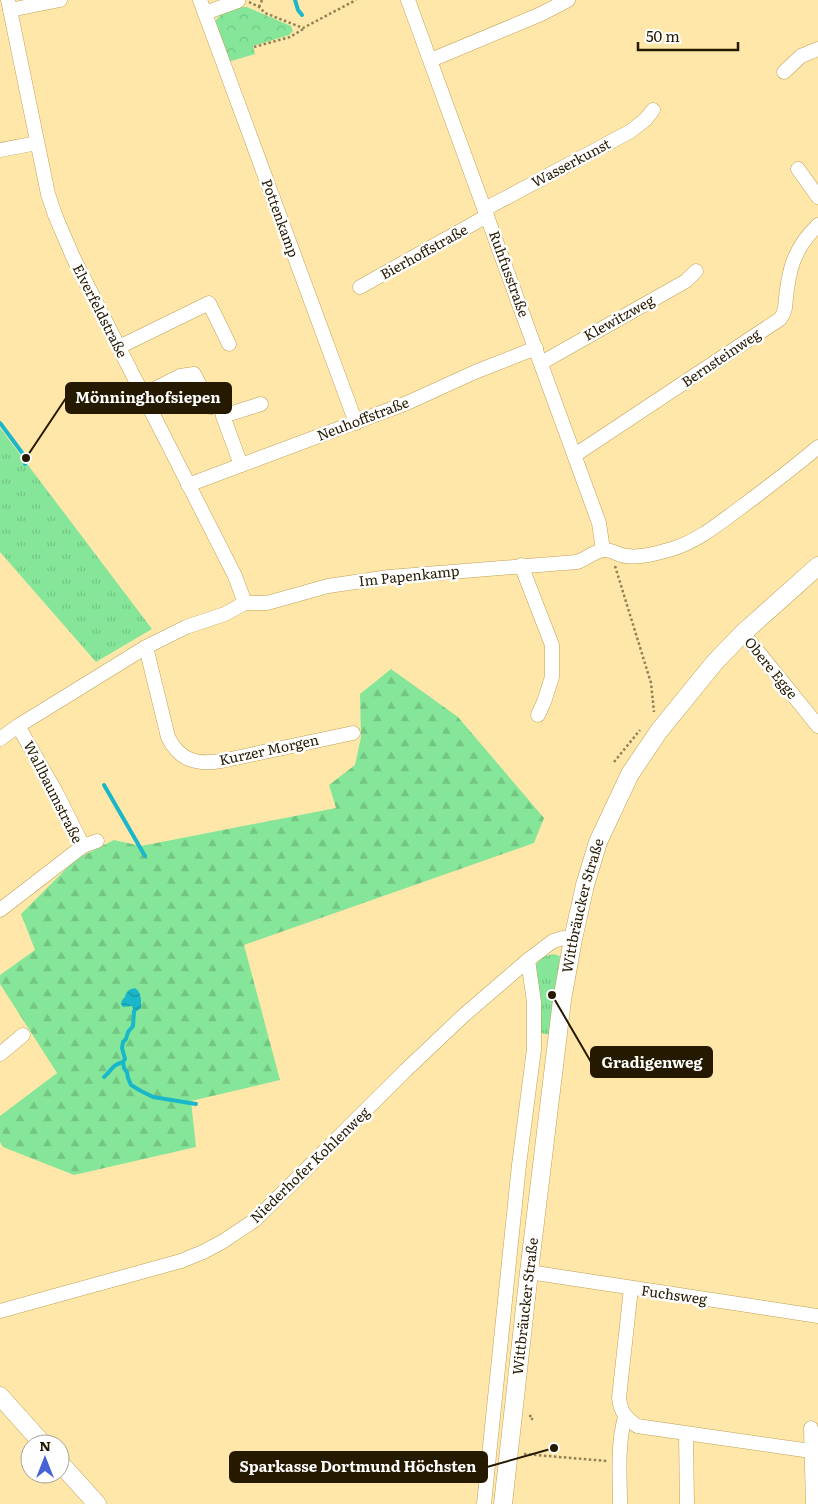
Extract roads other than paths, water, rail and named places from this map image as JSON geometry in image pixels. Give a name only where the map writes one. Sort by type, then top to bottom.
[{"type":"main road","name":"Wittbräucker Straße","points":[[503,1504],[561,1013],[572,939],[584,885],[598,842],[630,774],[659,731],[714,662],[743,633],[818,566]]},
{"type":"main road","points":[[0,1396],[34,1434]]},
{"type":"main road","points":[[70,1474],[97,1504]]},
{"type":"street","points":[[9,5],[60,0]]},
{"type":"street","name":"Ruhfusstraße","points":[[408,0],[599,523],[602,550]]},
{"type":"street","points":[[431,60],[541,14],[568,0]]},
{"type":"street","name":"Pottenkamp","points":[[238,1],[203,6],[356,423]]},
{"type":"street","name":"Elverfeldstraße","points":[[9,5],[37,143],[54,215],[73,257],[235,576],[244,603]]},
{"type":"street","points":[[784,72],[801,56],[818,49]]},
{"type":"street","name":"Wasserkunst","points":[[486,213],[630,131],[653,110]]},
{"type":"street","points":[[0,150],[37,143]]},
{"type":"street","points":[[798,169],[818,197]]},
{"type":"street","name":"Bierhoffstraße","points":[[360,287],[486,213]]},
{"type":"street","name":"Bernsteinweg","points":[[575,455],[780,319],[784,314],[789,272],[795,256],[800,245],[818,225]]},
{"type":"street","name":"Klewitzweg","points":[[541,363],[686,281],[696,271]]},
{"type":"street","points":[[119,347],[208,303],[229,344]]},
{"type":"street","name":"Neuhoffstraße","points":[[188,485],[407,403],[475,372],[536,348]]},
{"type":"street","points":[[143,395],[180,376],[194,374],[211,407]]},
{"type":"street","points":[[241,465],[223,416],[261,404]]},
{"type":"street","points":[[602,550],[633,557],[686,544],[706,534],[818,447]]},
{"type":"street","name":"Im Papenkamp","points":[[0,739],[146,647],[186,627],[225,614],[244,603],[260,604],[344,583],[407,575],[577,562],[602,550]]},
{"type":"street","points":[[521,566],[552,645],[552,677],[538,715]]},
{"type":"street","name":"Obere Egge","points":[[743,633],[818,726]]},
{"type":"street","name":"Kurzer Morgen","points":[[146,647],[162,718],[168,736],[176,750],[189,760],[210,763],[352,733]]},
{"type":"street","name":"Wallbaumstraße","points":[[0,910],[83,846],[56,792],[18,726]]},
{"type":"street","points":[[83,846],[98,841]]},
{"type":"street","name":"Niederhofer Kohlenweg","points":[[0,1311],[181,1261],[210,1249],[239,1231],[255,1220],[463,1016],[553,941],[563,938],[572,939]]},
{"type":"street","name":"Wittbräucker Straße","points":[[484,1504],[519,1165],[534,1050],[534,1002],[528,960]]},
{"type":"street","points":[[0,1054],[23,1035]]},
{"type":"street","name":"Fuchsweg","points":[[529,1272],[818,1316]]},
{"type":"street","points":[[631,1288],[619,1398],[625,1417],[637,1426],[811,1451]]},
{"type":"street","points":[[620,1504],[619,1449],[620,1434],[625,1417]]},
{"type":"street","points":[[811,1428],[813,1504]]},
{"type":"street","points":[[686,1434],[687,1504]]},
{"type":"water","points":[[135,988],[139,992],[141,999],[141,1008],[137,1011],[134,1011],[132,1006],[123,1007],[121,1004],[127,992]]},
{"type":"waterway","points":[[295,0],[298,10],[302,15]]},
{"type":"waterway","points":[[0,423],[26,458],[25,464]]},
{"type":"waterway","points":[[104,785],[145,856]]},
{"type":"waterway","points":[[134,1011],[133,1026],[128,1032],[122,1048],[125,1059],[123,1062],[124,1068],[131,1085],[153,1097],[196,1104]]},
{"type":"waterway","points":[[104,1077],[114,1066],[123,1062]]},
{"type":"place","name":"Mönninghofsiepen","points":[[26,458]]},
{"type":"place","name":"Gradigenweg","points":[[552,995]]},
{"type":"place","name":"Sparkasse Dortmund Höchsten","points":[[554,1448]]}]
